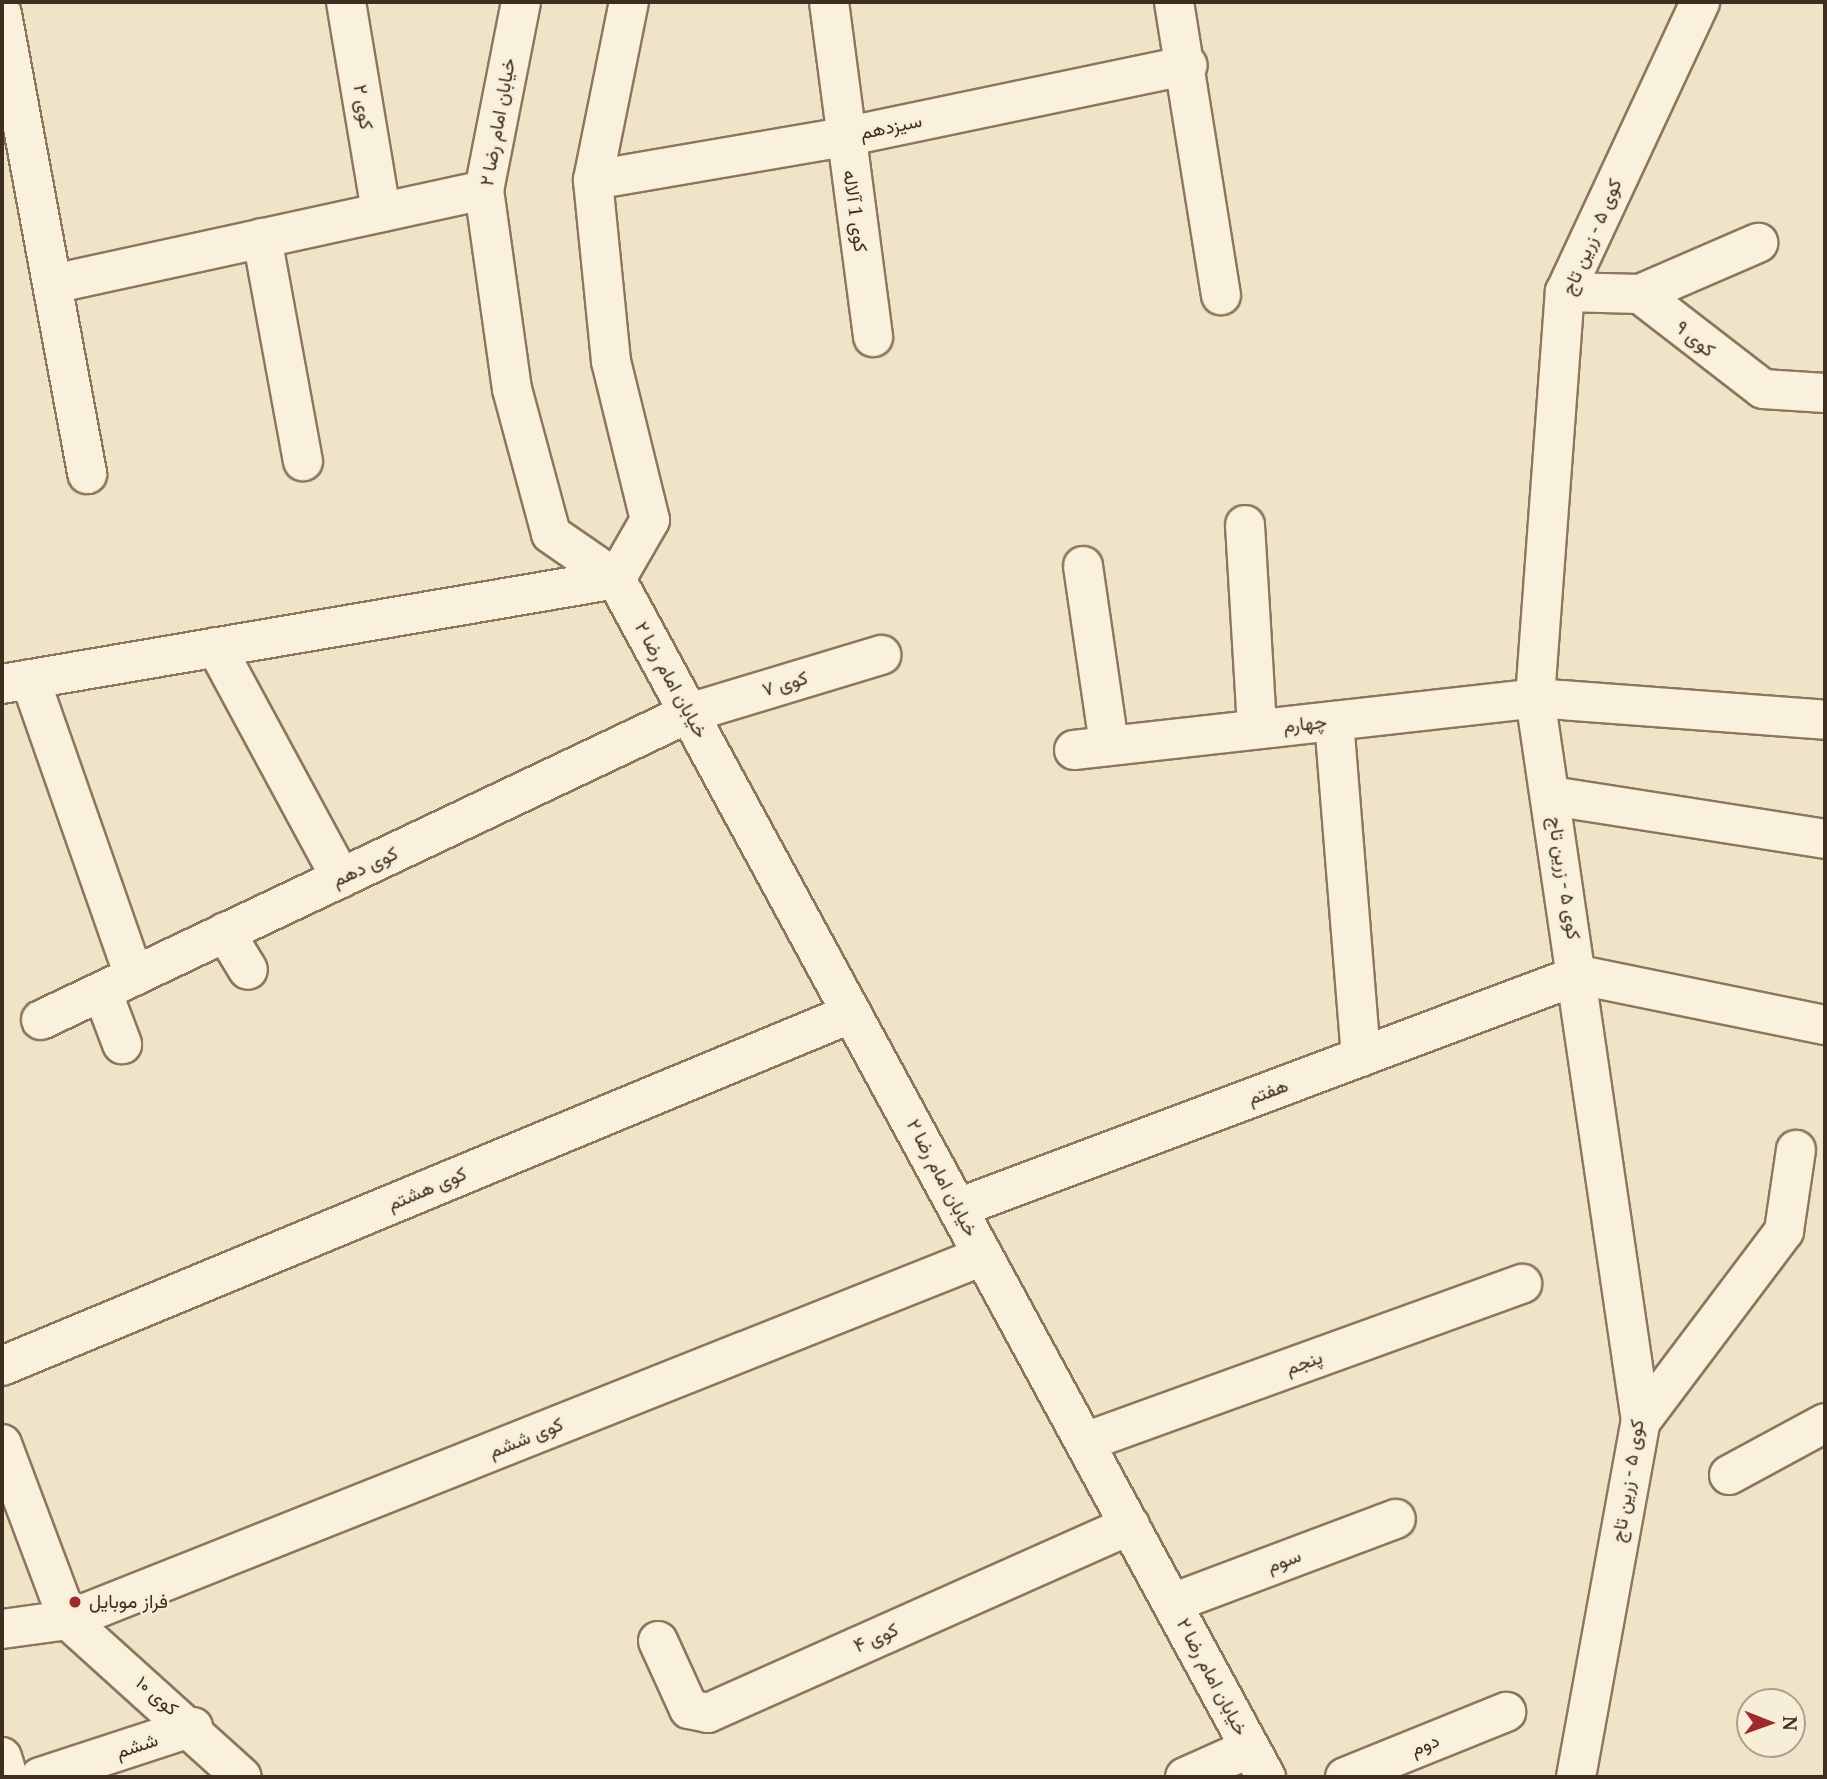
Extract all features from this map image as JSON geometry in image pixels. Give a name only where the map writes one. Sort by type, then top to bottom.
[{"type":"street","name":"کوی ۲","points":[[346,2],[381,212]]},
{"type":"street","name":"خیابان امام رضا ۲","points":[[521,2],[484,190],[512,389],[551,534],[617,579],[1258,1762]]},
{"type":"street","points":[[122,1044],[118,984],[16,681],[617,579],[650,520],[611,361],[593,180],[629,2]]},
{"type":"street","name":"کوی 1 آلاله","points":[[829,2],[844,137],[873,337]]},
{"type":"street","points":[[1174,2],[1188,65],[1221,295]]},
{"type":"street","name":"کوی ۵ - زرین تاج","points":[[1576,1777],[1641,1421],[1579,975],[1535,698],[1565,292],[1700,2]]},
{"type":"street","points":[[2,15],[87,474]]},
{"type":"street","name":"سیزدهم","points":[[593,180],[844,137],[1188,65]]},
{"type":"street","points":[[53,284],[484,190]]},
{"type":"street","points":[[262,238],[303,461]]},
{"type":"street","points":[[1565,292],[1640,294],[1758,243]]},
{"type":"street","name":"کوی ۹","points":[[1640,294],[1763,389],[1825,393]]},
{"type":"street","points":[[1245,525],[1257,729]]},
{"type":"street","name":"چهارم","points":[[1083,566],[1092,747],[1535,698],[1825,720]]},
{"type":"street","points":[[216,647],[341,878]]},
{"type":"street","name":"کوی ۷","points":[[689,713],[881,655]]},
{"type":"street","name":"کوی دهم","points":[[41,1020],[689,713]]},
{"type":"street","points":[[1334,721],[1361,1057]]},
{"type":"street","points":[[1551,796],[1825,839]]},
{"type":"street","points":[[225,932],[248,970]]},
{"type":"street","points":[[1579,975],[1825,1025]]},
{"type":"street","name":"هفتم","points":[[958,1208],[1579,975]]},
{"type":"street","name":"کوی هشتم","points":[[2,1366],[852,1013]]},
{"type":"street","points":[[1641,1421],[1784,1231],[1796,1150]]},
{"type":"street","name":"کوی ششم","points":[[2,1629],[68,1620],[984,1256]]},
{"type":"street","name":"پنجم","points":[[1085,1442],[1522,1284]]},
{"type":"street","points":[[1729,1475],[1825,1423]]},
{"type":"street","points":[[2,1444],[68,1620]]},
{"type":"street","name":"سوم","points":[[1172,1603],[1396,1519]]},
{"type":"street","name":"کوی ۴","points":[[658,1641],[689,1709],[709,1713],[1130,1525]]},
{"type":"street","name":"کوی ۱۰","points":[[68,1620],[193,1727],[242,1777]]},
{"type":"street","name":"دوم","points":[[1345,1777],[1506,1712]]},
{"type":"street","name":"ششم","points":[[40,1777],[193,1727]]},
{"type":"street","points":[[2,1757],[8,1777]]},
{"type":"street","points":[[1185,1777],[1258,1762]]},
{"type":"place","name":"فراز موبایل","points":[[75,1602]]}]
